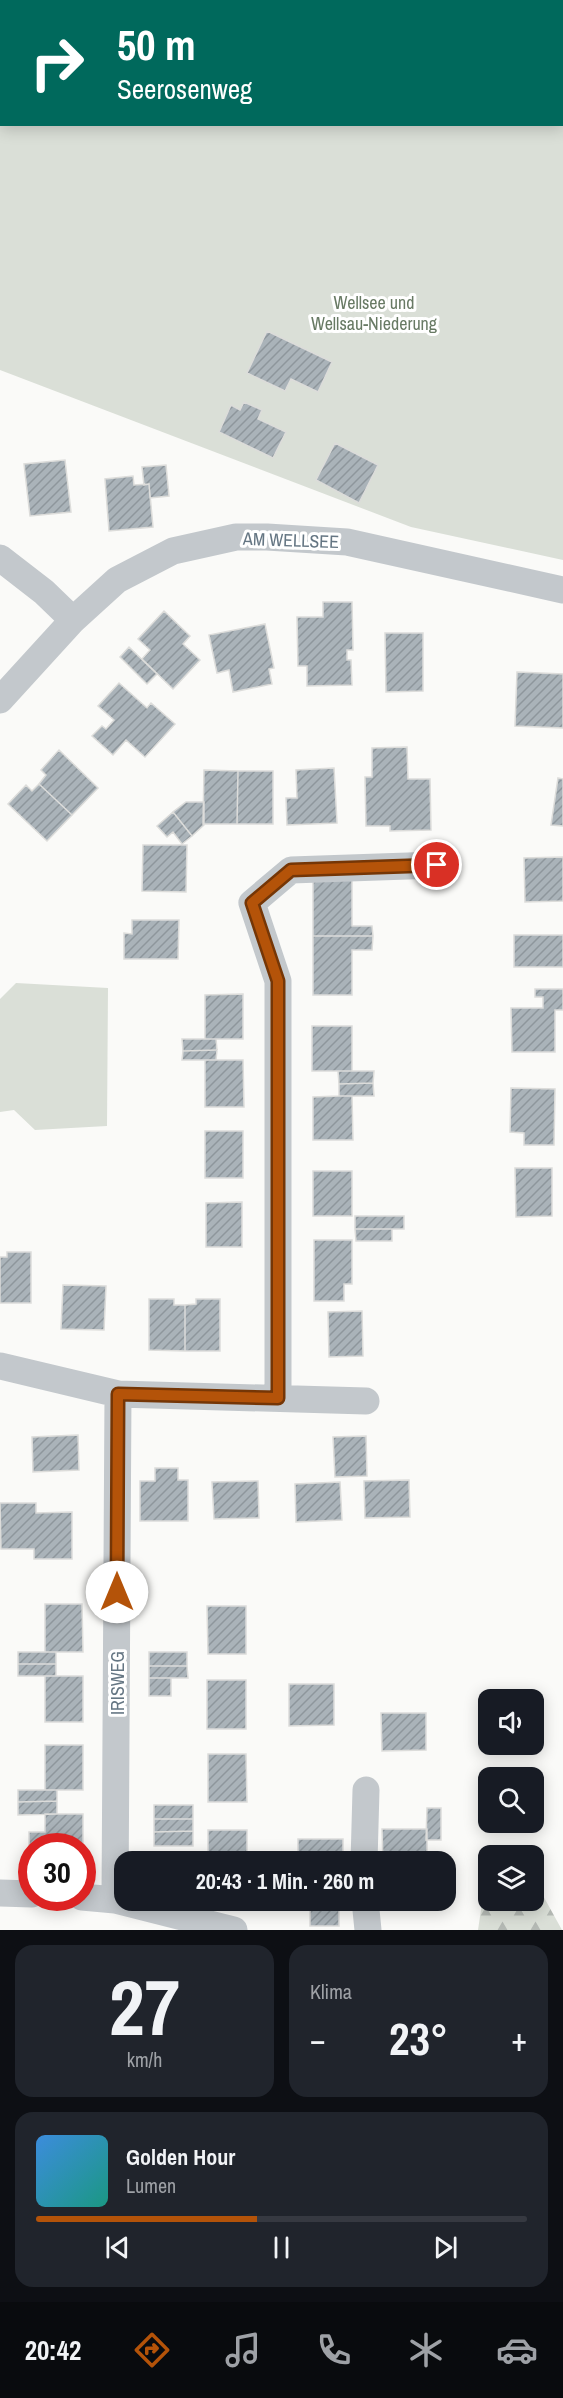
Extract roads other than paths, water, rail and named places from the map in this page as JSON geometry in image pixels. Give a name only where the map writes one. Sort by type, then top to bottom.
[{"type":"street","name":"AM WELLSEE","points":[[0,699],[73,620],[117,580],[173,550],[236,537],[347,542],[563,590]]},
{"type":"street","points":[[0,558],[44,592],[73,620]]},
{"type":"street","points":[[278,1398],[278,981],[252,903],[291,870],[437,865]]},
{"type":"street","points":[[0,1366],[118,1394],[366,1401]]},
{"type":"street","name":"IRISWEG","points":[[116,1851],[118,1394]]},
{"type":"street","points":[[364,1851],[366,1790]]},
{"type":"street","points":[[0,1893],[18,1893]]},
{"type":"street","points":[[96,1898],[114,1900]]},
{"type":"street","points":[[159,1911],[234,1930]]},
{"type":"street","points":[[366,1911],[368,1930]]},
{"type":"park label","name":"Wellsee und Wellsau-Niederung","points":[[374,312]]}]
